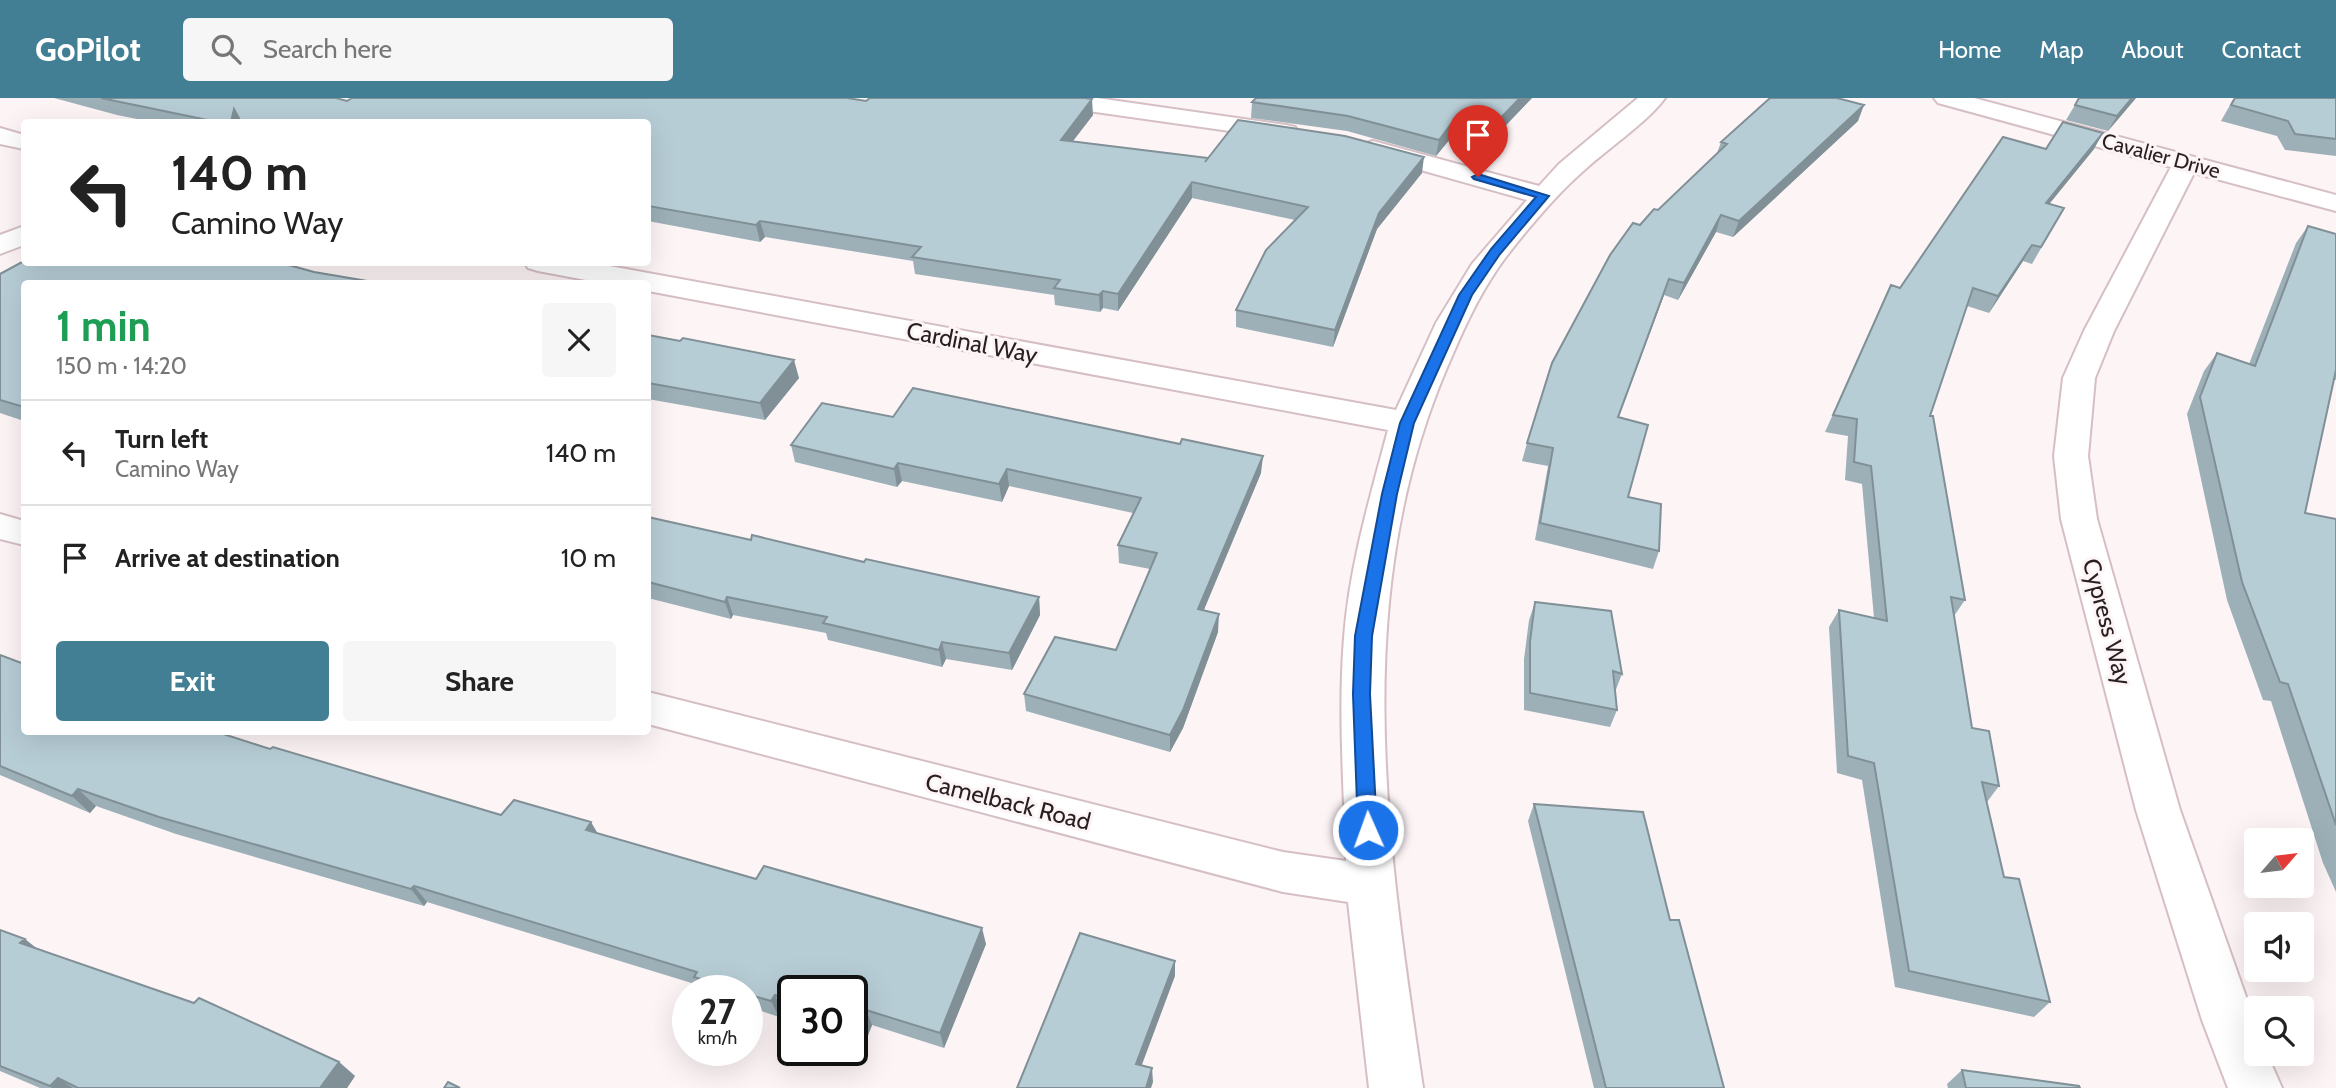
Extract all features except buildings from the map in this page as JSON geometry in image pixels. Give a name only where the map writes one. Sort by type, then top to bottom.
[{"type":"street","points":[[1046,98],[1312,136]]},
{"type":"street","points":[[1396,1088],[1370,885],[1362,694],[1364,636],[1390,494],[1407,423],[1465,295],[1492,256],[1568,170],[1653,98]]},
{"type":"street","name":"Cavalier Drive","points":[[1946,98],[1989,103],[2186,163],[2336,203]]},
{"type":"street","points":[[0,136],[21,141]]},
{"type":"street","points":[[1346,142],[1544,196]]},
{"type":"street","name":"Cypress Way","points":[[2186,163],[2099,331],[2079,378],[2071,456],[2079,519],[2158,810],[2228,1020],[2255,1088]]},
{"type":"street","points":[[0,246],[21,236]]},
{"type":"street","name":"Cardinal Way","points":[[560,266],[635,280]]},
{"type":"street","name":"Cardinal Way","points":[[651,283],[1407,423]]},
{"type":"street","points":[[0,526],[21,532]]},
{"type":"street","name":"Camelback Road","points":[[651,709],[1283,872],[1370,885]]},
{"type":"route","points":[[1368,830],[1362,694],[1364,636],[1369,594],[1407,423],[1465,295],[1496,251],[1544,196],[1478,177]]}]
